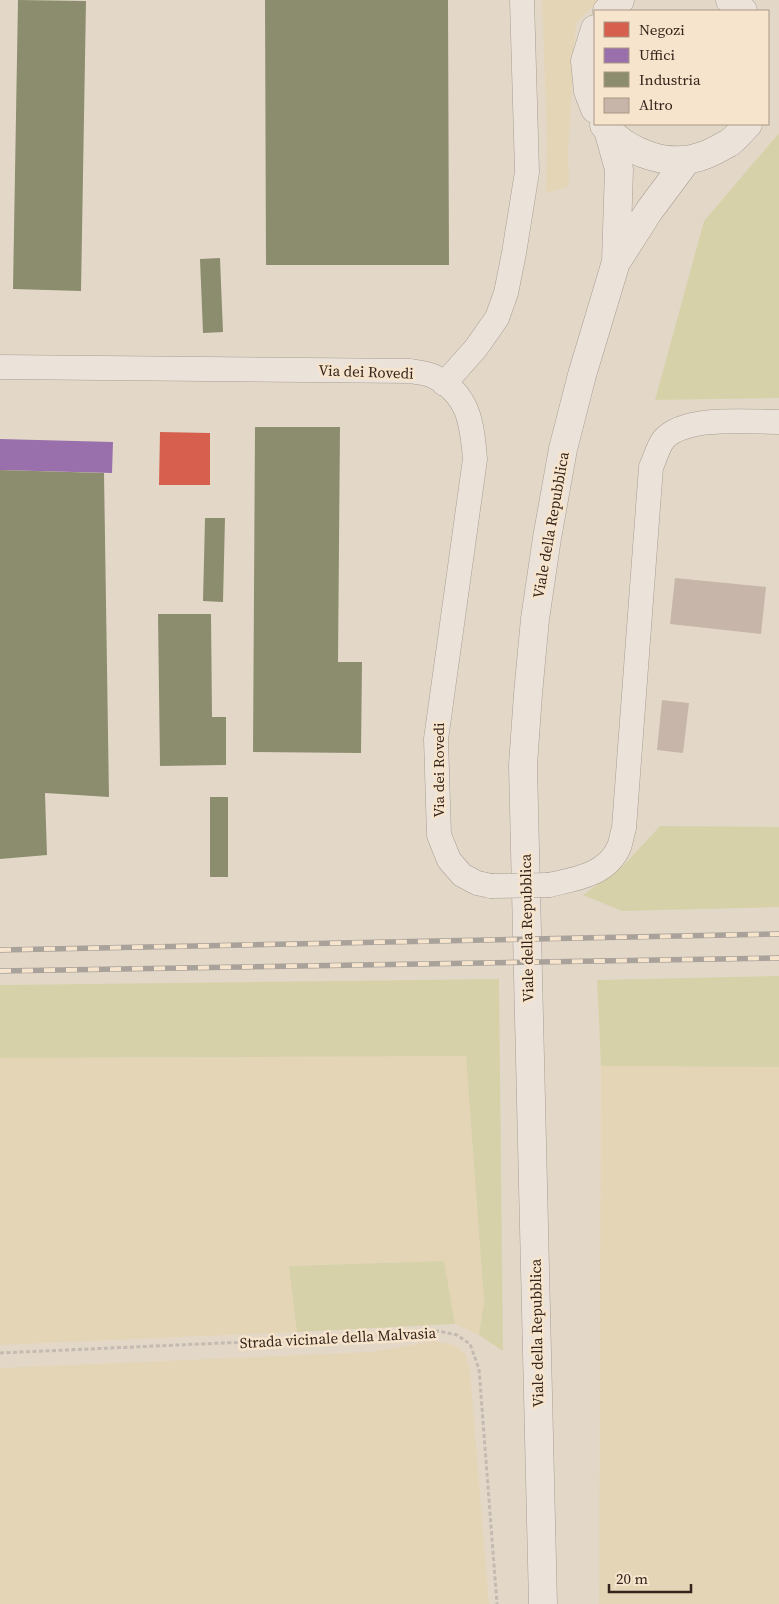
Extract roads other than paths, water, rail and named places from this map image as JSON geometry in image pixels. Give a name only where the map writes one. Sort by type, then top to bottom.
[{"type":"street","points":[[444,384],[476,348],[497,318],[506,293],[527,172],[522,0]]},
{"type":"street","points":[[608,10],[620,0]]},
{"type":"street","name":"Viale della Repubblica","points":[[594,32],[585,61],[588,91],[594,104]]},
{"type":"street","name":"Viale della Repubblica","points":[[543,1604],[523,766],[535,619],[548,528],[563,449],[582,375],[616,262],[619,169],[603,125]]},
{"type":"street","points":[[605,125],[619,141],[645,155],[675,160],[687,160],[704,156],[730,142],[747,125]]},
{"type":"street","name":"Viale della Repubblica","points":[[616,262],[649,210],[687,160]]},
{"type":"street","name":"Via dei Rovedi","points":[[0,367],[410,371],[432,376],[459,394],[473,429],[475,458],[436,739],[439,835],[449,860],[462,875],[477,883],[491,886],[549,885],[586,876],[606,866],[619,848],[624,828],[651,467],[664,439],[682,427],[710,421],[779,422]]},
{"type":"railway","points":[[0,950],[779,934]]},
{"type":"railway","points":[[0,971],[779,958]]}]
